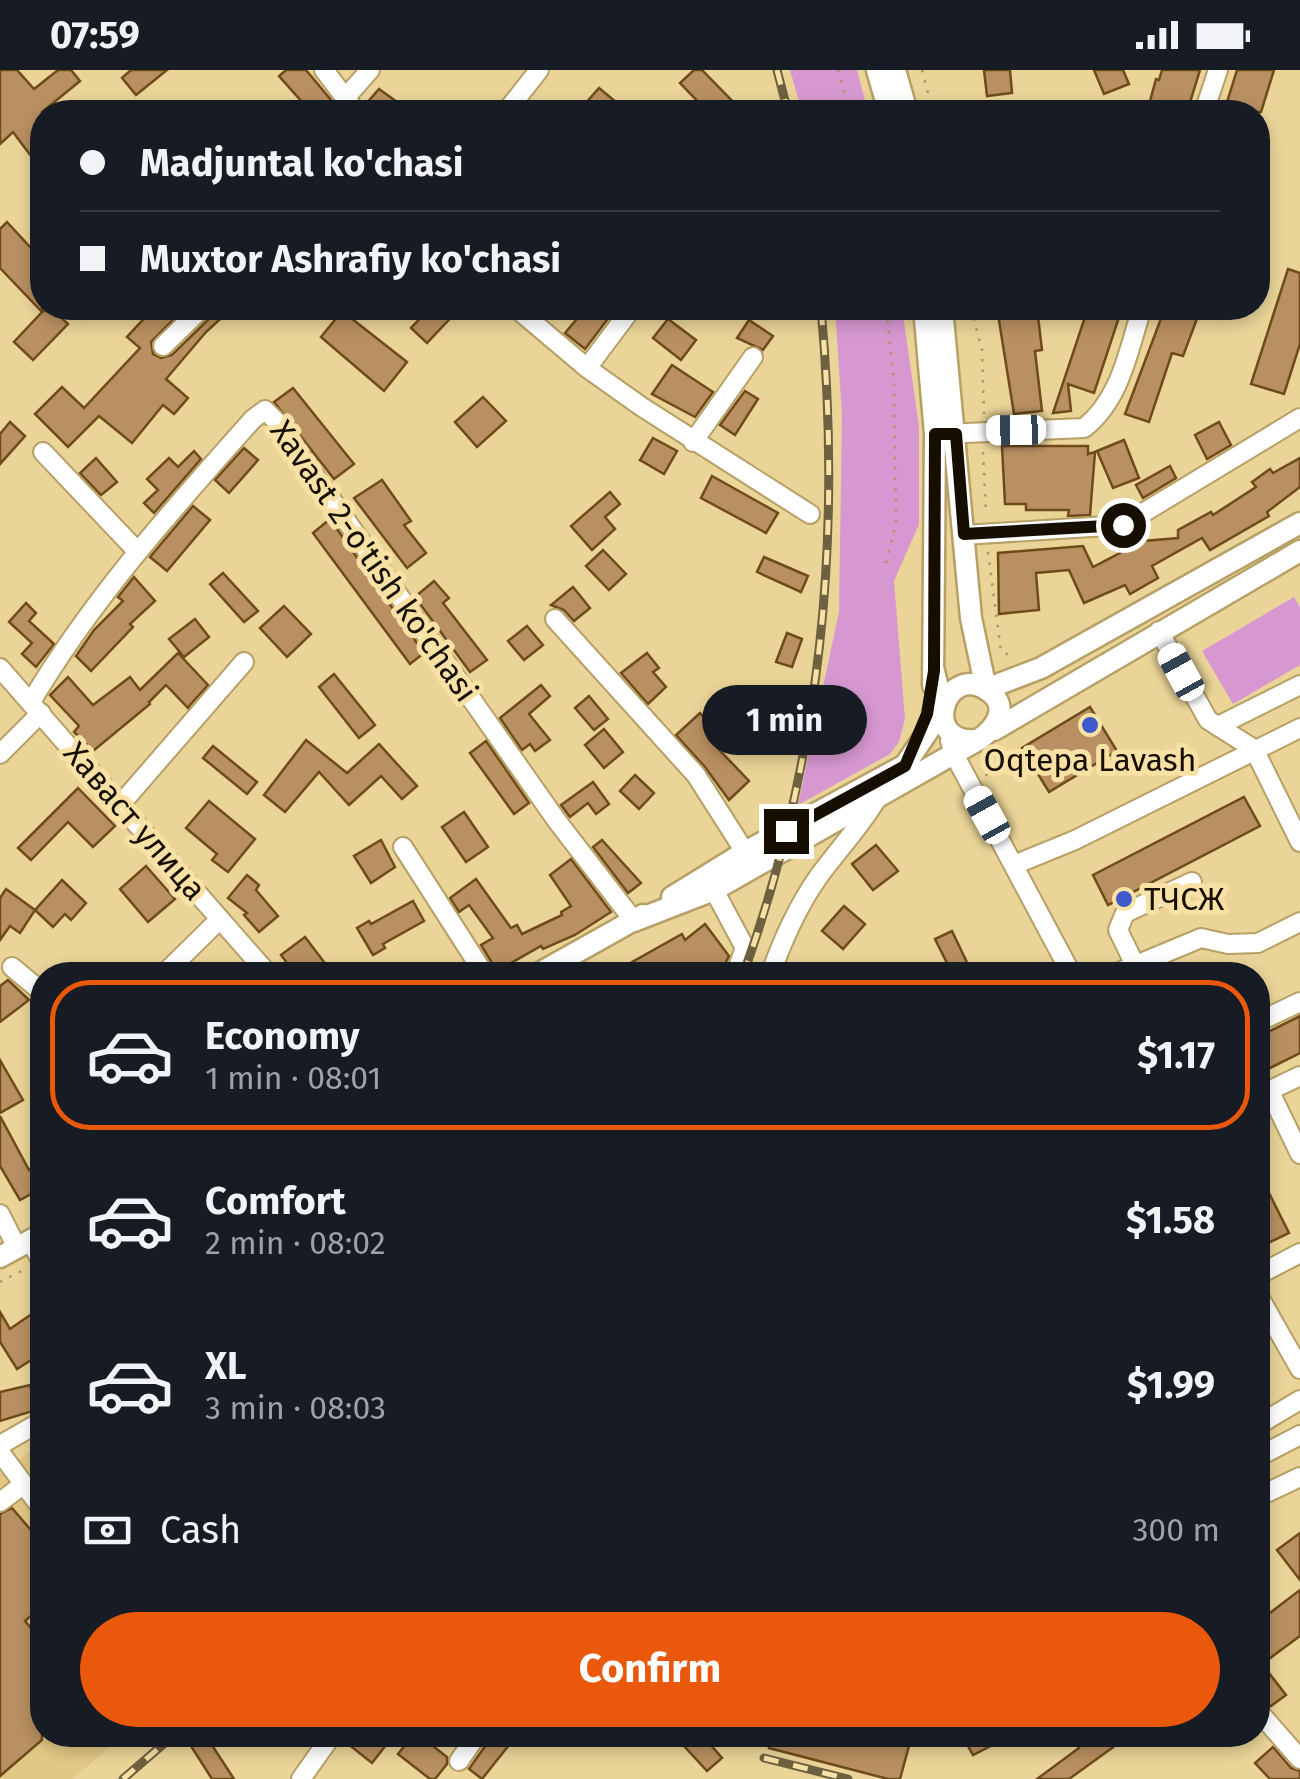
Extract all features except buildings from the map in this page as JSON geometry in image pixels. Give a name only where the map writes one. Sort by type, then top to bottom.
[{"type":"main road","points":[[877,70],[886,100]]},
{"type":"main road","points":[[896,70],[904,100]]},
{"type":"main road","points":[[926,320],[964,534],[972,618],[986,689]]},
{"type":"main road","points":[[905,766],[927,714],[934,671],[945,434],[942,320]]},
{"type":"main road","points":[[986,689],[1041,668],[1300,523]]},
{"type":"main road","points":[[634,922],[714,890],[1300,552]]},
{"type":"main road","points":[[977,642],[988,657],[1003,666],[1021,670],[1041,668]]},
{"type":"main road","points":[[934,671],[944,718],[960,739],[986,735]]},
{"type":"main road","points":[[560,962],[634,922],[745,852],[905,766],[944,718],[946,700],[959,687],[968,684],[993,695],[999,712],[986,735]]},
{"type":"street","points":[[324,70],[347,100]]},
{"type":"street","points":[[354,100],[370,70]]},
{"type":"street","points":[[515,100],[539,70]]},
{"type":"street","points":[[1208,100],[1218,70]]},
{"type":"street","points":[[163,346],[190,320]]},
{"type":"street","points":[[530,320],[587,368],[693,442],[810,514]]},
{"type":"street","points":[[587,368],[623,320]]},
{"type":"street","points":[[945,434],[1084,428],[1100,416],[1114,395],[1138,320]]},
{"type":"street","points":[[693,442],[753,357]]},
{"type":"street","name":"Xavast 2-o'tish ko'chasi","points":[[0,754],[36,708],[57,658],[136,550],[260,410],[267,411],[557,821],[634,922]]},
{"type":"street","points":[[964,534],[1123,525],[1300,418]]},
{"type":"street","points":[[43,452],[136,550]]},
{"type":"street","points":[[555,619],[696,775],[745,852]]},
{"type":"street","points":[[1159,631],[1208,720],[1254,749],[1300,842]]},
{"type":"street","points":[[120,804],[244,662]]},
{"type":"street","name":"Хаваст улица","points":[[0,668],[258,962]]},
{"type":"street","points":[[1218,726],[1300,685]]},
{"type":"street","points":[[944,718],[954,754],[1065,962]]},
{"type":"street","points":[[1014,865],[1075,840],[1300,728]]},
{"type":"street","points":[[776,962],[802,903],[857,832],[876,800]]},
{"type":"street","points":[[403,847],[477,962]]},
{"type":"street","points":[[1134,962],[1118,930],[1125,912],[1192,882]]},
{"type":"street","points":[[714,890],[745,948],[740,962]]},
{"type":"street","points":[[176,962],[220,918]]},
{"type":"street","points":[[1142,962],[1200,938],[1228,944],[1258,943],[1300,922]]},
{"type":"street","points":[[12,967],[30,982]]},
{"type":"street","points":[[1270,1016],[1300,1002]]},
{"type":"street","points":[[1270,1090],[1300,1076]]},
{"type":"street","points":[[1270,1105],[1300,1154]]},
{"type":"street","points":[[0,1214],[23,1245]]},
{"type":"street","points":[[1270,1268],[1300,1253]]},
{"type":"street","points":[[1270,1316],[1300,1369]]},
{"type":"street","points":[[1270,1417],[1300,1400]]},
{"type":"street","points":[[30,1429],[0,1448],[30,1492]]},
{"type":"street","points":[[1270,1451],[1300,1435]]},
{"type":"street","points":[[1270,1491],[1300,1477]]},
{"type":"street","points":[[0,1502],[24,1484]]},
{"type":"street","points":[[1270,1725],[1300,1759]]},
{"type":"street","points":[[300,1779],[323,1747]]},
{"type":"street","points":[[459,1761],[469,1747]]},
{"type":"path","points":[[838,70],[847,100]]},
{"type":"path","points":[[922,70],[930,100]]},
{"type":"path","points":[[886,564],[896,523],[894,382],[887,320]]},
{"type":"path","points":[[0,1282],[30,1268]]},
{"type":"shaded area","points":[[790,70],[857,70],[865,100],[799,100]]},
{"type":"shaded area","points":[[836,320],[904,320],[919,426],[919,524],[894,581],[905,719],[899,742],[890,754],[798,805],[839,612],[842,415]]},
{"type":"shaded area","points":[[1294,597],[1300,607],[1300,665],[1233,704],[1202,651]]},
{"type":"shaded area","points":[[30,1451],[30,1747],[110,1747],[72,1779],[0,1779],[0,1474]]},
{"type":"railway","points":[[777,70],[785,100]]},
{"type":"railway","points":[[747,962],[791,811],[820,646],[829,478],[822,320]]},
{"type":"railway","points":[[123,1779],[160,1747]]},
{"type":"railway","points":[[764,1758],[848,1779]]},
{"type":"place","name":"Oqtepa Lavash","points":[[1090,725]]},
{"type":"place","name":"ТЧСЖ","points":[[1124,899]]},
{"type":"route","points":[[786,831],[905,766],[920,735],[934,671],[935,434],[956,434],[964,534],[1123,525]]}]
